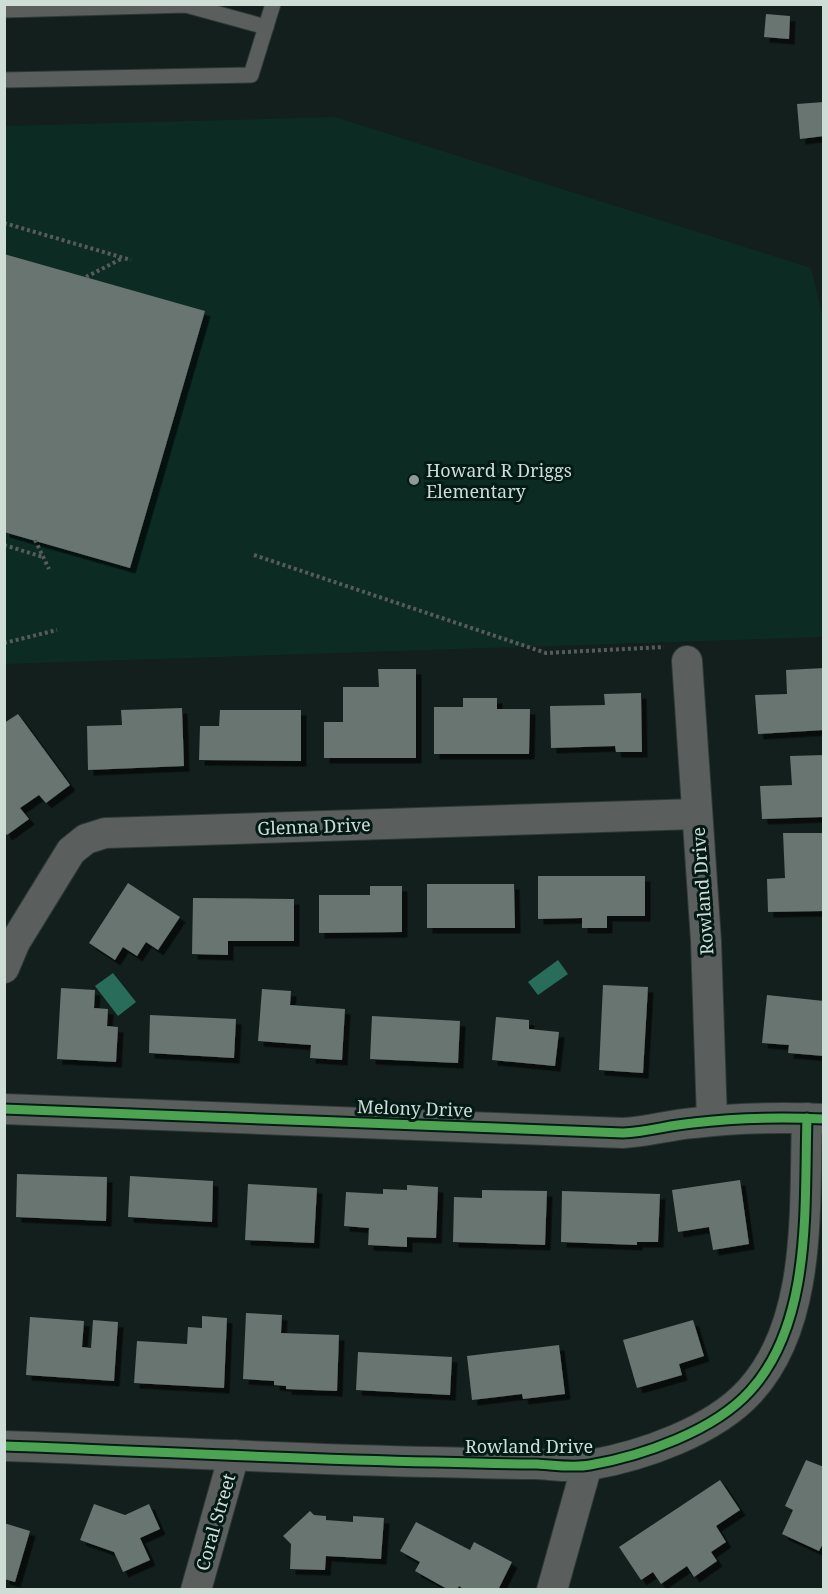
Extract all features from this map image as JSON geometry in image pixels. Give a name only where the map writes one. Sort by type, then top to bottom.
[{"type":"street","name":"Rowland Drive","points":[[676,654],[696,814],[706,941],[712,1120]]},
{"type":"street","name":"Glenna Drive","points":[[4,968],[15,942],[71,851],[95,835],[117,832],[696,814]]},
{"type":"street","name":"Melony Drive","points":[[4,1109],[623,1133],[712,1120],[815,1119]]},
{"type":"street","name":"Rowland Drive","points":[[4,1446],[587,1465],[635,1454],[682,1437],[726,1414],[751,1391],[770,1363],[787,1327],[797,1296],[815,1119]]},
{"type":"street","name":"Coral Street","points":[[196,1590],[234,1455]]},
{"type":"street","points":[[552,1590],[587,1465]]},
{"type":"lane","points":[[4,80],[251,75],[273,4]]},
{"type":"lane","points":[[4,10],[186,5],[266,27]]},
{"type":"path","points":[[4,223],[132,260]]},
{"type":"path","points":[[86,277],[124,258]]},
{"type":"path","points":[[35,540],[49,568]]},
{"type":"path","points":[[4,545],[43,557]]},
{"type":"path","points":[[254,555],[546,652],[676,654]]},
{"type":"path","points":[[4,643],[57,630]]},
{"type":"shaded area","name":"Howard R Driggs Elementary","points":[[335,117],[811,268],[824,323],[823,637],[5,664],[4,126]]},
{"type":"shaded area","points":[[558,960],[568,974],[538,995],[528,982]]},
{"type":"shaded area","points":[[113,973],[136,1002],[118,1016],[95,986]]},
{"type":"building","points":[[766,14],[790,16],[789,39],[764,37]]},
{"type":"building","points":[[824,102],[824,136],[800,139],[797,104]]},
{"type":"building","points":[[4,254],[205,311],[130,568],[4,532]]},
{"type":"building","points":[[824,668],[824,730],[758,734],[755,695],[787,694],[786,670]]},
{"type":"building","points":[[378,669],[416,669],[416,758],[324,758],[324,722],[343,722],[343,687],[379,687]]},
{"type":"building","points":[[641,693],[642,752],[616,752],[615,746],[551,748],[550,706],[605,705],[604,694]]},
{"type":"building","points":[[463,698],[497,698],[497,709],[530,709],[529,754],[434,754],[434,707],[463,707]]},
{"type":"building","points":[[182,708],[184,766],[88,770],[87,726],[122,725],[121,710]]},
{"type":"building","points":[[220,710],[301,710],[301,761],[199,760],[200,726],[219,726]]},
{"type":"building","points":[[18,714],[70,785],[46,803],[39,795],[20,808],[29,819],[7,835],[4,832],[4,723]]},
{"type":"building","points":[[824,755],[824,817],[762,819],[760,786],[792,785],[790,756]]},
{"type":"building","points":[[783,833],[824,833],[824,911],[768,912],[767,879],[785,878]]},
{"type":"building","points":[[538,876],[645,876],[645,916],[607,916],[607,928],[582,928],[582,918],[538,919]]},
{"type":"building","points":[[128,883],[180,917],[158,950],[146,942],[137,956],[123,947],[115,960],[89,943]]},
{"type":"building","points":[[427,884],[514,884],[515,928],[427,928]]},
{"type":"building","points":[[370,886],[402,886],[402,932],[319,933],[319,895],[370,895]]},
{"type":"building","points":[[193,898],[294,899],[294,941],[228,941],[228,955],[192,954]]},
{"type":"building","points":[[603,985],[648,987],[643,1073],[599,1070]]},
{"type":"building","points":[[61,988],[95,990],[94,1008],[108,1009],[107,1026],[118,1027],[116,1062],[57,1059]]},
{"type":"building","points":[[262,989],[291,991],[290,1005],[345,1009],[342,1060],[310,1058],[311,1045],[258,1041]]},
{"type":"building","points":[[767,995],[824,1001],[824,1056],[788,1053],[789,1045],[762,1043]]},
{"type":"building","points":[[150,1015],[236,1019],[234,1058],[149,1053]]},
{"type":"building","points":[[372,1016],[460,1021],[458,1063],[370,1059]]},
{"type":"building","points":[[496,1017],[529,1020],[529,1029],[559,1032],[555,1066],[492,1060]]},
{"type":"building","points":[[17,1174],[107,1177],[106,1221],[16,1217]]},
{"type":"building","points":[[130,1176],[213,1181],[212,1222],[128,1217]]},
{"type":"building","points":[[740,1180],[749,1244],[713,1250],[709,1227],[678,1232],[672,1190]]},
{"type":"building","points":[[248,1184],[317,1188],[314,1243],[245,1240]]},
{"type":"building","points":[[407,1185],[438,1187],[436,1238],[407,1237],[407,1247],[368,1245],[369,1228],[344,1226],[346,1192],[383,1194],[383,1189],[407,1190]]},
{"type":"building","points":[[482,1190],[547,1191],[545,1245],[453,1242],[454,1197],[482,1198]]},
{"type":"building","points":[[562,1191],[660,1194],[658,1242],[637,1242],[637,1245],[561,1242]]},
{"type":"building","points":[[246,1313],[282,1315],[281,1333],[339,1335],[337,1391],[286,1389],[286,1386],[274,1385],[274,1381],[243,1379]]},
{"type":"building","points":[[202,1316],[227,1318],[224,1388],[134,1383],[137,1341],[187,1344],[188,1327],[202,1328]]},
{"type":"building","points":[[30,1317],[84,1321],[82,1347],[91,1348],[93,1320],[118,1322],[114,1381],[26,1375]]},
{"type":"building","points":[[693,1320],[704,1356],[679,1364],[682,1375],[637,1388],[623,1340]]},
{"type":"building","points":[[559,1345],[565,1394],[523,1399],[522,1394],[472,1400],[467,1356]]},
{"type":"building","points":[[358,1352],[452,1357],[450,1395],[356,1390]]},
{"type":"building","points":[[806,1460],[824,1467],[824,1542],[819,1551],[782,1534],[793,1510],[785,1506]]},
{"type":"building","points":[[720,1480],[740,1510],[716,1526],[726,1542],[711,1552],[717,1561],[694,1577],[687,1566],[661,1584],[653,1572],[641,1580],[619,1547]]},
{"type":"building","points":[[94,1504],[125,1515],[149,1504],[160,1529],[140,1538],[150,1560],[123,1572],[114,1552],[80,1540]]},
{"type":"building","points":[[310,1511],[314,1515],[326,1516],[326,1520],[353,1522],[353,1516],[384,1518],[381,1559],[326,1556],[325,1570],[290,1569],[291,1544],[283,1536]]},
{"type":"building","points":[[416,1522],[470,1550],[474,1542],[512,1562],[498,1590],[465,1590],[459,1586],[457,1590],[449,1590],[415,1571],[420,1562],[400,1551]]},
{"type":"building","points":[[4,1523],[30,1531],[15,1582],[4,1579]]},
{"type":"cycle path","points":[[4,1109],[623,1133],[725,1120],[824,1119]]},
{"type":"cycle path","points":[[4,1446],[324,1459],[577,1466],[610,1461],[676,1440],[717,1418],[750,1391],[770,1363],[785,1332],[795,1298],[801,1262],[806,1188],[807,1118]]},
{"type":"place","name":"Howard R Driggs Elementary","points":[[414,480]]}]
